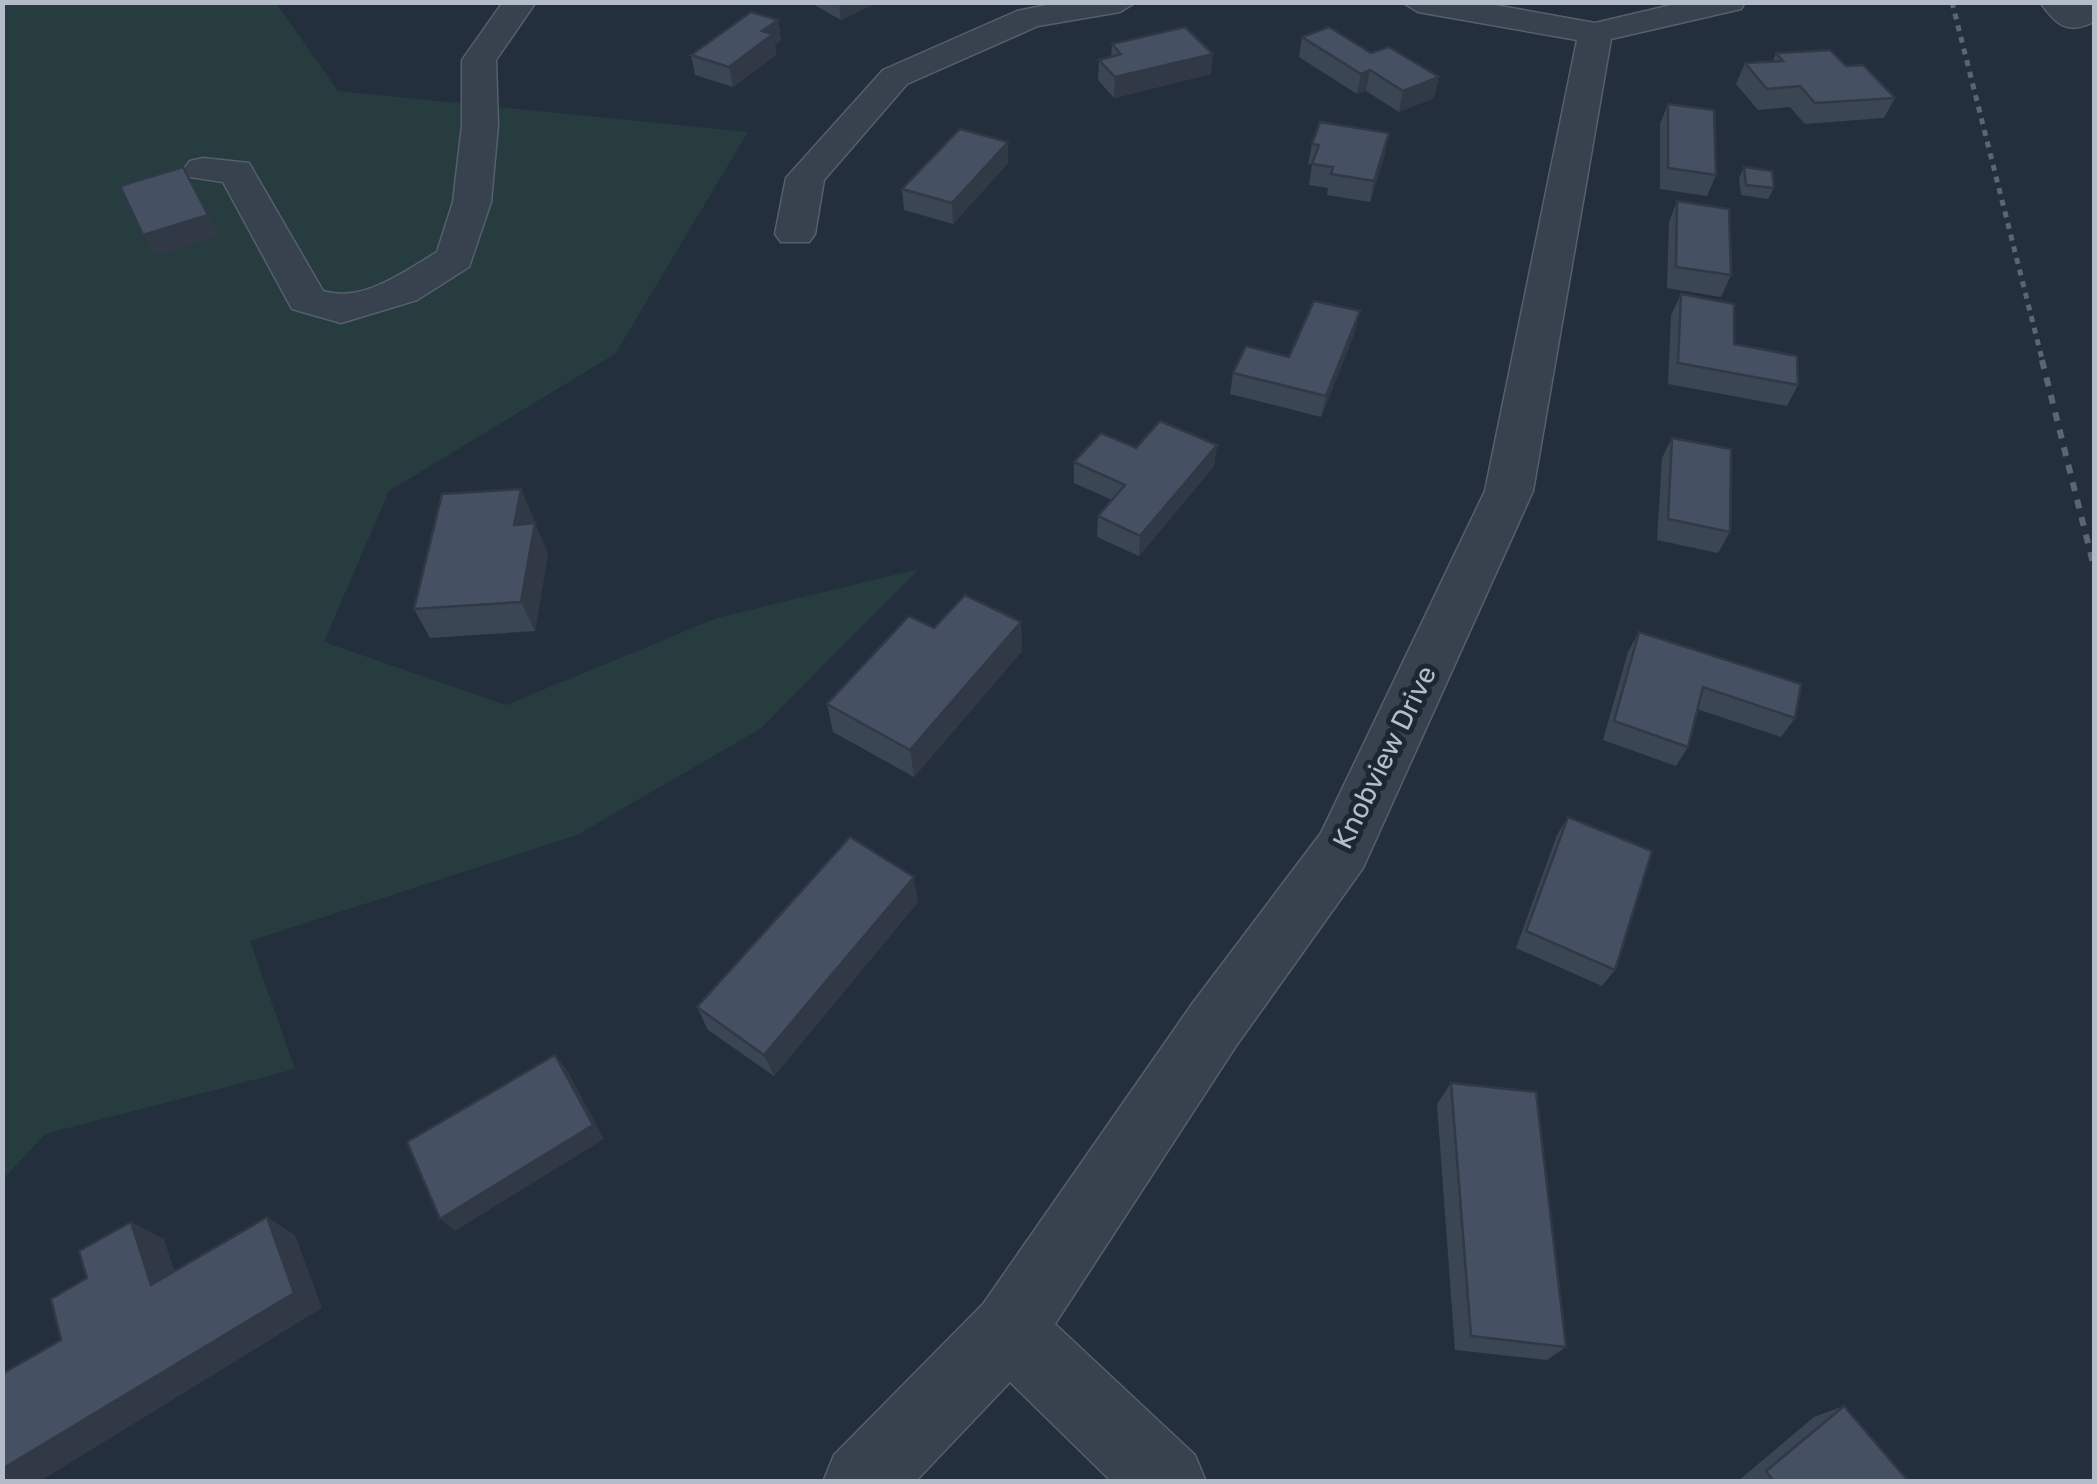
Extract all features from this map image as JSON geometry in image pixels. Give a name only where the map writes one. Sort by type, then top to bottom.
[{"type":"street","points":[[203,168],[236,170],[307,300],[341,310],[402,291],[456,258],[472,202],[480,126],[478,60],[520,2]]},
{"type":"street","points":[[795,234],[805,178],[895,78],[1029,18],[1120,2]]},
{"type":"street","points":[[1418,2],[1594,33],[1715,4]]},
{"type":"street","points":[[2056,2],[2072,20],[2094,10]]},
{"type":"street","name":"Knobview Drive","points":[[862,1482],[1009,1330],[1208,1033],[1342,850],[1509,491],[1594,33]]},
{"type":"street","points":[[1009,1330],[1168,1482]]},
{"type":"green space","points":[[3,3],[276,3],[338,91],[748,132],[615,354],[389,491],[324,642],[506,705],[717,618],[919,569],[760,729],[577,835],[250,941],[295,1069],[45,1134],[3,1179]]},
{"type":"building","points":[[751,12],[778,20],[762,31],[773,34],[729,67],[691,55]]},
{"type":"building","points":[[1185,27],[1213,54],[1115,77],[1099,60],[1121,54],[1112,44]]},
{"type":"building","points":[[1329,27],[1371,53],[1389,47],[1439,77],[1403,91],[1370,70],[1361,74],[1302,37]]},
{"type":"building","points":[[1830,50],[1846,66],[1863,65],[1895,98],[1815,103],[1800,86],[1767,89],[1745,63],[1783,61],[1776,53]]},
{"type":"building","points":[[1668,104],[1714,110],[1716,175],[1668,168]]},
{"type":"building","points":[[1320,122],[1389,133],[1374,181],[1331,174],[1333,167],[1312,164],[1319,145],[1312,144]]},
{"type":"building","points":[[960,129],[1008,142],[952,203],[902,189]]},
{"type":"building","points":[[183,167],[208,215],[143,235],[120,186]]},
{"type":"building","points":[[1744,167],[1772,171],[1774,188],[1746,185]]},
{"type":"building","points":[[1677,201],[1729,209],[1731,275],[1676,267]]},
{"type":"building","points":[[1681,294],[1734,304],[1734,344],[1797,356],[1798,385],[1678,363]]},
{"type":"building","points":[[1314,301],[1360,311],[1326,396],[1233,373],[1246,346],[1289,357]]},
{"type":"building","points":[[1160,421],[1217,445],[1140,536],[1098,516],[1125,485],[1074,462],[1101,433],[1136,448]]},
{"type":"building","points":[[1672,438],[1731,449],[1730,532],[1668,519]]},
{"type":"building","points":[[521,489],[514,525],[535,523],[521,602],[414,609],[442,494]]},
{"type":"building","points":[[965,595],[1021,622],[910,750],[827,704],[909,616],[934,628]]},
{"type":"building","points":[[1639,632],[1801,684],[1795,718],[1703,687],[1688,747],[1614,721]]},
{"type":"building","points":[[1568,817],[1652,851],[1615,970],[1526,931]]},
{"type":"building","points":[[850,837],[914,877],[764,1055],[697,1007]]},
{"type":"building","points":[[555,1055],[593,1125],[440,1219],[407,1142]]},
{"type":"building","points":[[1451,1083],[1536,1092],[1566,1347],[1471,1336]]},
{"type":"building","points":[[267,1217],[294,1293],[2,1469],[2,1374],[61,1340],[51,1299],[87,1278],[79,1251],[131,1222],[151,1285]]},
{"type":"building","points":[[1844,1406],[1909,1482],[1774,1482],[1766,1471]]},
{"type":"railway","points":[[1952,2],[2043,363]]},
{"type":"railway","points":[[2042,360],[2094,567]]}]
